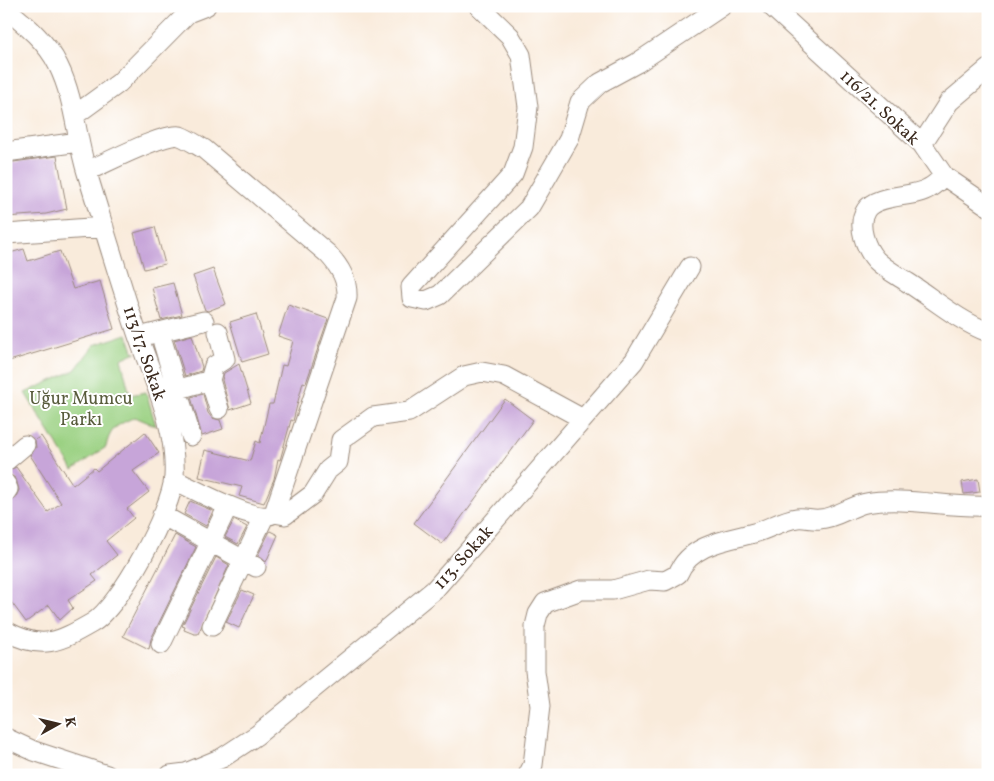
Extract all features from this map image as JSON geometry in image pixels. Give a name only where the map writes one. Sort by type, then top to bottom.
[{"type":"street","points":[[75,115],[119,83],[188,14],[206,6]]},
{"type":"street","points":[[479,6],[510,36],[521,55],[528,106],[523,148],[513,174],[411,287],[412,298],[426,301],[440,295],[530,208],[569,138],[580,102],[600,83],[637,63],[722,6]]},
{"type":"street","name":"116/21. Sokak","points":[[771,6],[922,144],[944,176],[988,206]]},
{"type":"street","name":"113/17. Sokak","points":[[6,9],[29,28],[46,46],[58,65],[75,115],[79,142],[87,171],[139,338],[169,392],[174,480],[162,515],[133,573],[105,613],[60,641],[43,644],[12,634]]},
{"type":"street","points":[[922,144],[949,102],[988,69]]},
{"type":"street","points":[[87,171],[159,140],[181,136],[204,149],[328,254],[342,273],[348,288],[347,298],[269,515],[249,564],[212,626]]},
{"type":"street","points":[[6,152],[79,142]]},
{"type":"street","points":[[944,176],[928,189],[875,203],[866,210],[862,219],[868,250],[884,266],[941,307],[974,327],[988,332]]},
{"type":"street","points":[[6,234],[104,227]]},
{"type":"street","name":"113. Sokak","points":[[170,775],[186,773],[222,758],[257,735],[436,589],[634,361],[690,267]]},
{"type":"street","points":[[139,338],[211,326],[225,359],[214,366],[210,380],[219,409]]},
{"type":"street","points":[[163,343],[169,392],[191,436]]},
{"type":"street","points":[[174,480],[228,506],[269,515],[285,515],[314,494],[328,470],[338,462],[341,440],[373,417],[409,412],[464,376],[482,372],[504,376],[583,419]]},
{"type":"street","points":[[169,392],[210,380]]},
{"type":"street","points":[[6,461],[25,445]]},
{"type":"street","points":[[6,484],[8,489],[6,492]]},
{"type":"street","points":[[528,775],[533,765],[540,706],[535,671],[535,626],[538,614],[546,603],[581,590],[613,590],[649,580],[665,581],[678,574],[682,563],[697,552],[722,539],[755,533],[788,520],[800,518],[820,519],[865,503],[988,506]]},
{"type":"street","points":[[161,644],[228,506]]},
{"type":"street","points":[[162,515],[249,564]]},
{"type":"street","points":[[6,738],[34,751],[107,775]]},
{"type":"green space","name":"Uğur Mumcu Parkı","points":[[127,334],[133,351],[136,352],[121,359],[130,395],[146,392],[156,426],[135,417],[124,422],[112,431],[106,447],[73,470],[25,393],[75,370],[94,345]]},
{"type":"building","points":[[57,156],[67,209],[46,214],[6,217],[6,163]]},
{"type":"building","points":[[155,227],[165,264],[144,269],[134,233]]},
{"type":"building","points":[[24,249],[28,261],[60,251],[73,289],[100,281],[114,329],[6,362],[6,254]]},
{"type":"building","points":[[213,269],[226,304],[208,311],[205,310],[193,276]]},
{"type":"building","points":[[173,283],[182,315],[161,320],[152,288]]},
{"type":"building","points":[[288,305],[328,319],[306,383],[303,382],[293,421],[291,420],[280,460],[278,459],[274,479],[264,503],[239,496],[242,487],[199,477],[205,450],[250,461],[256,441],[260,443],[269,404],[273,404],[282,365],[286,366],[293,341],[278,336]]},
{"type":"building","points":[[256,314],[268,354],[242,362],[230,322]]},
{"type":"building","points":[[192,335],[202,367],[201,371],[185,376],[174,340]]},
{"type":"building","points":[[239,364],[251,403],[230,410],[222,380],[224,373]]},
{"type":"building","points":[[203,394],[208,413],[212,418],[220,420],[223,429],[202,436],[191,397]]},
{"type":"building","points":[[505,399],[533,420],[442,544],[414,523]]},
{"type":"building","points":[[145,432],[159,453],[133,471],[149,492],[127,509],[134,518],[106,541],[117,555],[92,575],[97,581],[68,600],[73,608],[60,620],[49,605],[26,622],[6,595],[6,503],[15,499],[19,490],[16,479],[6,472],[16,467],[48,512],[61,503],[30,455],[36,448],[35,440],[41,436],[73,485],[94,468],[97,471]]},
{"type":"building","points":[[978,479],[980,492],[964,494],[962,482]]},
{"type":"building","points":[[190,501],[213,511],[206,526],[184,514]]},
{"type":"building","points":[[234,520],[247,527],[238,544],[225,537]]},
{"type":"building","points":[[270,531],[278,535],[266,562],[258,555]]},
{"type":"building","points":[[175,535],[196,547],[151,639],[149,649],[123,636]]},
{"type":"building","points":[[216,557],[229,565],[198,634],[194,634],[184,630],[185,627],[182,626]]},
{"type":"building","points":[[242,590],[254,595],[239,628],[226,622]]}]
